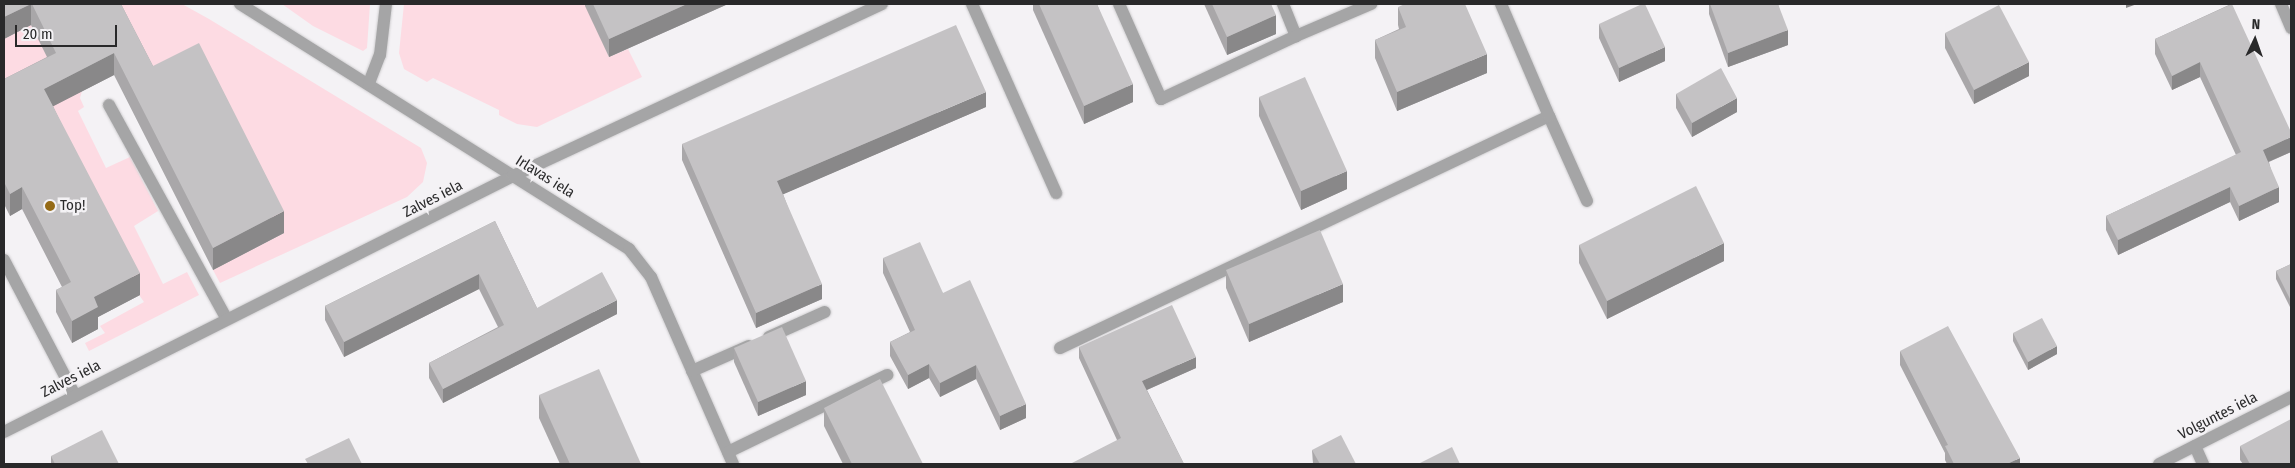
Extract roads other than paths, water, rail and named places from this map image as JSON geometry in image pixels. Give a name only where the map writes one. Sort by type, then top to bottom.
[{"type":"street","name":"Irlavas iela","points":[[240,4],[629,249],[643,263],[733,464]]},
{"type":"street","points":[[369,84],[378,64],[386,4]]},
{"type":"street","name":"Zalves iela","points":[[4,432],[226,318],[513,176],[882,4]]},
{"type":"street","points":[[972,4],[1056,193]]},
{"type":"street","points":[[1119,4],[1162,99],[1296,36],[1371,4]]},
{"type":"street","points":[[1283,4],[1296,36]]},
{"type":"street","points":[[1501,4],[1587,201]]},
{"type":"street","points":[[2281,4],[2291,28]]},
{"type":"street","points":[[109,105],[226,318]]},
{"type":"street","points":[[1060,348],[1549,116]]},
{"type":"street","points":[[4,260],[75,395]]},
{"type":"street","points":[[692,372],[825,312]]},
{"type":"street","points":[[728,452],[887,375]]},
{"type":"street","name":"Volguntes iela","points":[[2159,464],[2291,397]]},
{"type":"street","points":[[2195,446],[2203,464]]},
{"type":"place","name":"Top!","points":[[50,206]]}]
